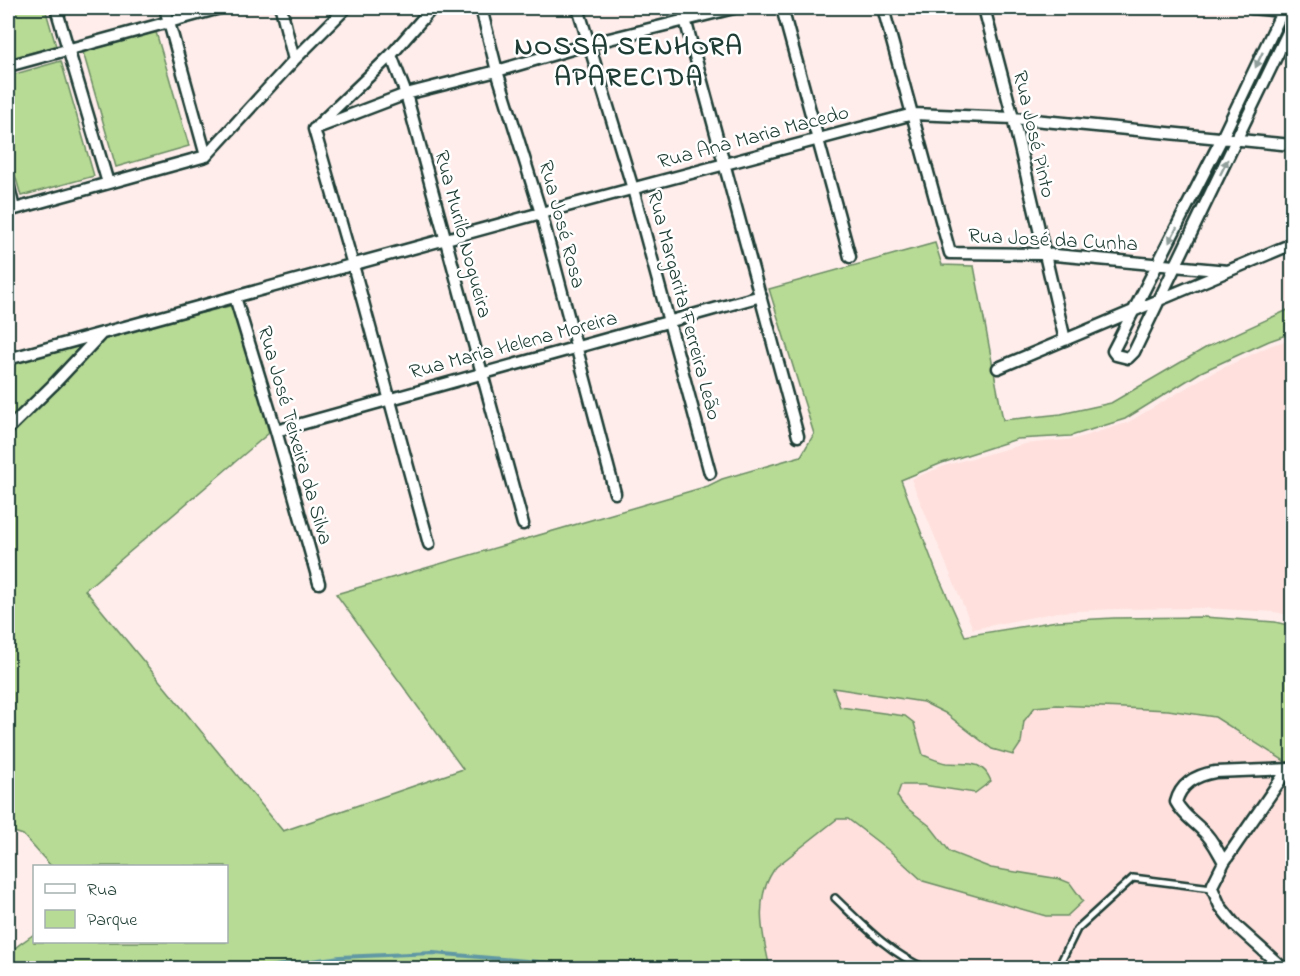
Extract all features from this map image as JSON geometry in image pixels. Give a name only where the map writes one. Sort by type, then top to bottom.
[{"type":"street","points":[[56,8],[108,183]]},
{"type":"street","points":[[165,8],[206,156]]},
{"type":"street","points":[[8,66],[220,8]]},
{"type":"street","points":[[281,8],[294,60]]},
{"type":"street","points":[[8,183],[11,210],[206,156],[294,60],[346,8]]},
{"type":"street","points":[[314,129],[391,55],[432,8]]},
{"type":"street","name":"Rua José Rosa","points":[[481,8],[497,71],[541,213],[615,493]]},
{"type":"street","name":"Rua Margarita Ferreira Leão","points":[[578,8],[633,189],[710,473]]},
{"type":"street","points":[[682,8],[798,436]]},
{"type":"street","points":[[314,129],[406,94],[734,8]]},
{"type":"street","points":[[782,8],[850,257]]},
{"type":"street","name":"Rua José da Cunha","points":[[883,8],[950,253],[1044,254],[1228,271]]},
{"type":"street","name":"Rua José Pinto","points":[[984,8],[1065,340]]},
{"type":"street","points":[[1251,8],[1287,10],[1159,265],[1113,351],[1116,355],[1125,358],[1130,357],[1134,352],[1293,24]]},
{"type":"street","name":"Rua Murilo Nogueira","points":[[391,55],[406,94],[523,524]]},
{"type":"street","name":"Rua Ana Maria Macedo","points":[[8,359],[725,163],[913,114],[1012,118],[1293,145]]},
{"type":"street","points":[[314,129],[429,544]]},
{"type":"street","points":[[998,368],[1293,244]]},
{"type":"street","name":"Rua Maria Helena Moreira","points":[[276,431],[761,296]]},
{"type":"street","name":"Rua José Teixeira da Silva","points":[[235,297],[319,583]]},
{"type":"street","points":[[8,429],[102,332]]},
{"type":"street","points":[[1224,862],[1203,830],[1184,816],[1179,808],[1176,802],[1183,787],[1203,774],[1290,769]]},
{"type":"street","points":[[1283,969],[1236,926],[1220,906],[1212,888],[1224,862],[1290,769]]},
{"type":"lane","points":[[1058,969],[1077,929],[1133,878],[1212,888]]},
{"type":"lane","points":[[835,898],[886,946],[925,969]]},
{"type":"shaded area","points":[[1292,339],[1292,616],[1275,612],[1202,608],[1115,609],[1058,612],[973,629],[911,479],[947,465],[1025,444],[1075,439],[1127,423],[1208,375],[1272,345]]},
{"type":"shaded area","points":[[833,687],[923,702],[945,713],[968,730],[1021,743],[1024,721],[1035,707],[1057,705],[1168,710],[1215,717],[1286,762],[1292,761],[1292,968],[770,968],[762,934],[762,896],[770,876],[776,867],[837,819],[848,819],[891,852],[923,881],[1060,879],[991,868],[950,852],[930,826],[903,805],[897,796],[901,785],[923,785],[975,793],[977,764],[944,763],[923,755],[914,723],[905,716],[839,707]]},
{"type":"green space","points":[[8,8],[45,8],[56,46],[8,59]]},
{"type":"green space","points":[[156,32],[189,146],[116,167],[83,52]]},
{"type":"green space","points":[[61,61],[94,176],[21,196],[8,150],[8,76]]},
{"type":"green space","points":[[935,243],[942,265],[974,266],[1003,420],[1061,414],[1111,403],[1207,347],[1292,308],[1292,333],[1201,372],[1125,419],[1071,436],[1017,439],[942,463],[901,480],[936,571],[965,636],[1057,621],[1114,618],[1204,617],[1275,622],[1292,626],[1292,761],[1286,762],[1215,717],[1168,710],[1057,705],[1035,707],[1024,721],[1021,743],[1013,755],[992,749],[945,713],[923,702],[833,688],[840,707],[905,716],[914,723],[923,755],[946,763],[973,764],[987,774],[991,781],[975,793],[923,785],[901,785],[897,796],[903,805],[930,826],[950,852],[991,868],[1060,879],[1070,883],[1083,901],[1067,916],[1046,916],[923,881],[891,852],[848,819],[837,819],[776,867],[769,879],[764,891],[761,916],[770,968],[8,968],[12,951],[33,935],[33,943],[228,943],[228,865],[50,865],[23,835],[8,830],[8,436],[58,389],[105,337],[234,305],[269,433],[85,590],[283,831],[463,769],[336,594],[708,486],[722,479],[801,456],[814,434],[769,289]]},
{"type":"green space","points":[[93,338],[8,424],[8,363]]},
{"type":"waterway","points":[[261,968],[340,957],[433,953],[608,968]]},
{"type":"district","name":"NOSSA SENHORA APARECIDA","points":[[629,60]]}]
